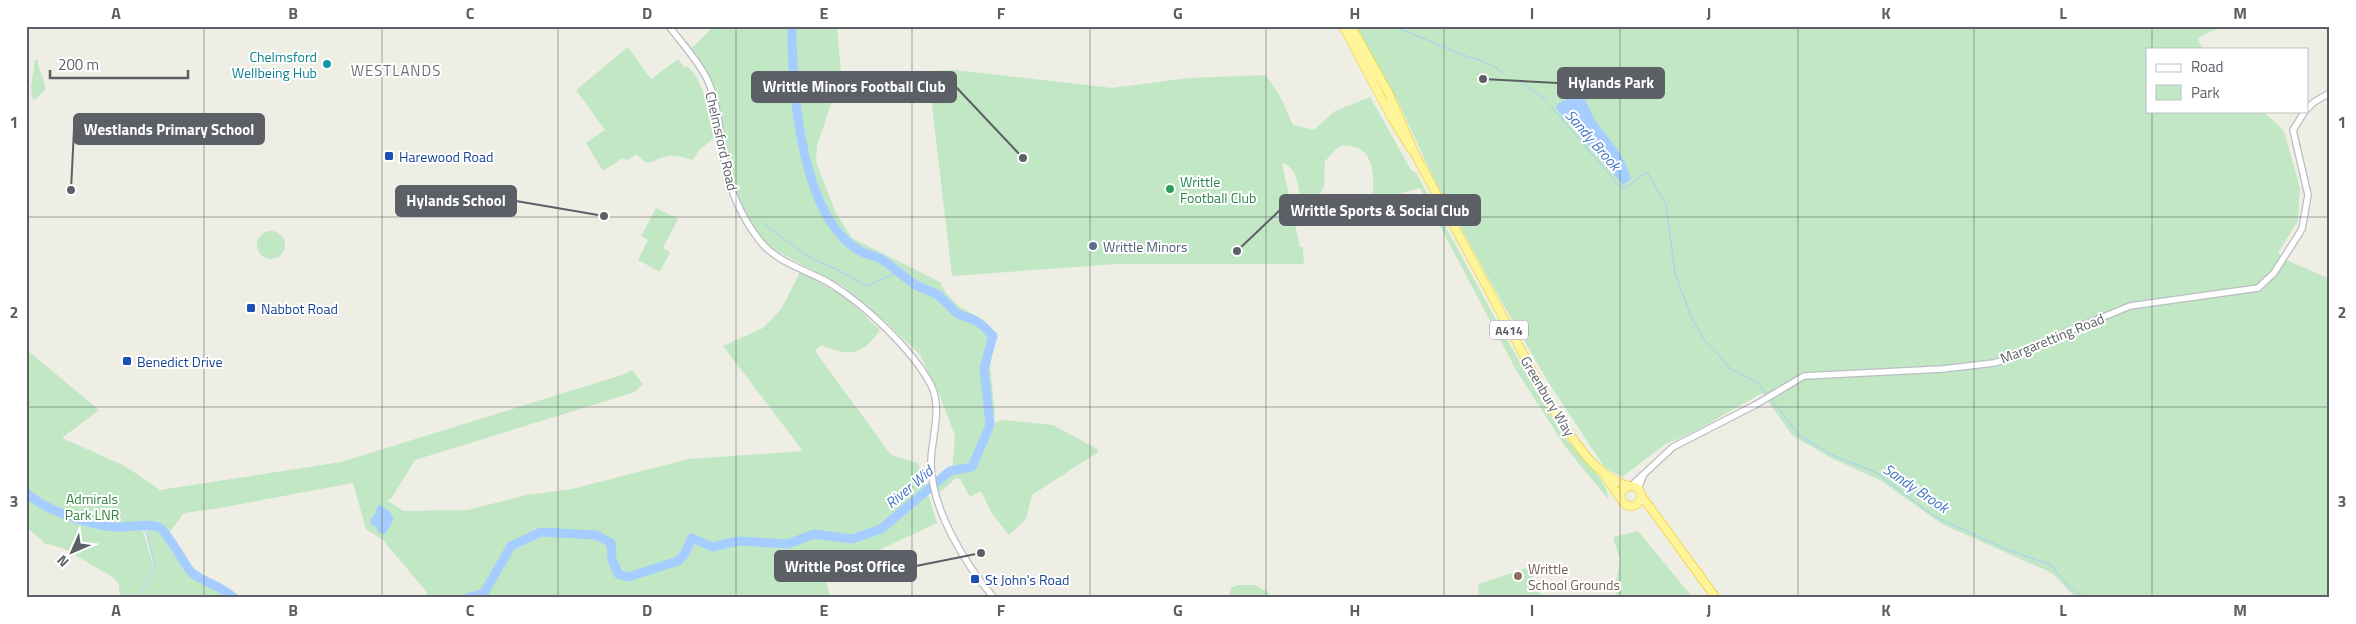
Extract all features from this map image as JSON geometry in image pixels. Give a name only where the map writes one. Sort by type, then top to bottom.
[{"type":"highway","name":"Greenbury Way","points":[[1343,26],[1403,139],[1416,154]]},
{"type":"highway","name":"Greenbury Way","points":[[1351,26],[1392,100],[1416,154],[1537,382],[1575,440],[1604,474],[1621,499]]},
{"type":"highway","name":"Greenbury Way","points":[[1604,474],[1635,489]]},
{"type":"highway","points":[[1635,489],[1622,490],[1621,499],[1627,505],[1636,504],[1653,514]]},
{"type":"highway","points":[[1635,489],[1640,500],[1636,504]]},
{"type":"highway","points":[[1635,489],[1684,552],[1716,598]]},
{"type":"street","name":"Chelmsford Road","points":[[669,26],[704,73],[716,109],[730,186],[742,214],[760,241],[775,255],[846,294],[905,348],[930,384],[936,403],[931,455],[934,490],[962,553],[994,598]]},
{"type":"street","name":"Margaretting Road","points":[[2308,108],[2314,102],[2330,93]]},
{"type":"street","name":"Margaretting Road","points":[[1635,489],[1644,474],[1663,455],[1679,444],[1755,405],[1804,376],[1942,369],[1994,362],[2016,357],[2072,330],[2130,306],[2258,288],[2274,273],[2302,229],[2308,195],[2292,130],[2305,112]]},
{"type":"green space","points":[[714,26],[837,26],[841,74],[817,146],[816,162],[836,213],[852,238],[940,282],[946,293],[960,307],[984,320],[995,338],[990,367],[995,414],[992,424],[1002,420],[1053,425],[1097,449],[1098,452],[1032,495],[1026,519],[1009,535],[991,512],[981,491],[970,497],[960,479],[956,478],[938,494],[936,485],[952,472],[955,436],[940,396],[920,355],[886,322],[843,286],[771,248],[755,231],[734,188],[713,85],[691,49]]},
{"type":"green space","points":[[1356,26],[2223,26],[2198,38],[2202,48],[2146,48],[2146,112],[2264,112],[2284,131],[2300,188],[2298,221],[2278,253],[2286,260],[2330,279],[2330,598],[2076,598],[2052,573],[1942,524],[1880,480],[1833,459],[1793,436],[1762,393],[1695,431],[1664,445],[1622,477],[1605,468],[1547,380],[1432,175],[1400,106]]},
{"type":"green space","points":[[628,47],[651,79],[678,59],[685,68],[687,66],[698,81],[705,100],[714,138],[699,150],[693,160],[671,156],[648,163],[637,154],[627,160],[623,158],[603,171],[586,143],[605,130],[576,90]]},
{"type":"green space","points":[[35,60],[38,60],[45,90],[35,100],[32,98],[31,87]]},
{"type":"green space","points":[[955,70],[1112,88],[1188,78],[1266,75],[1281,98],[1293,125],[1314,130],[1335,111],[1370,97],[1411,170],[1416,173],[1542,400],[1566,439],[1603,482],[1608,499],[1564,445],[1515,368],[1420,188],[1377,200],[1372,198],[1373,174],[1369,159],[1359,149],[1348,145],[1340,146],[1325,161],[1324,187],[1309,211],[1302,212],[1296,176],[1288,166],[1282,163],[1300,247],[1303,247],[1304,264],[1118,264],[952,276],[928,71]]},
{"type":"green space","points":[[656,208],[678,219],[663,248],[670,252],[660,272],[638,260],[648,240],[641,236]]},
{"type":"green space","points":[[271,231],[281,235],[285,245],[281,255],[271,259],[261,255],[257,245],[261,235]]},
{"type":"green space","name":"Admirals Park LNR","points":[[800,272],[845,297],[880,330],[867,345],[855,352],[840,351],[821,345],[815,351],[891,455],[918,463],[937,523],[824,576],[831,598],[429,598],[425,590],[383,540],[366,529],[353,483],[184,513],[169,533],[167,529],[157,524],[141,524],[154,568],[137,598],[120,598],[119,585],[114,578],[63,548],[43,543],[26,527],[26,349],[99,410],[62,438],[125,466],[160,490],[341,462],[622,375],[632,370],[643,384],[635,392],[415,460],[391,499],[387,500],[403,511],[468,510],[526,495],[572,489],[689,459],[803,451],[723,346],[763,328],[782,308]]},
{"type":"green space","points":[[146,529],[158,530],[164,536],[169,533],[185,562],[195,572],[224,588],[237,598],[139,598],[155,568]]},
{"type":"green space","points":[[1638,531],[1693,598],[1618,598],[1615,588],[1620,560],[1613,537]]},
{"type":"green space","name":"Writtle School Grounds","points":[[1529,567],[1542,598],[1480,598],[1479,584]]},
{"type":"green space","points":[[1238,585],[1255,585],[1269,593],[1269,598],[1261,596],[1259,598],[1229,598],[1231,588]]},
{"type":"water","points":[[1574,95],[1582,95],[1597,123],[1622,157],[1631,179],[1623,185],[1556,108],[1558,104]]},
{"type":"water","points":[[380,505],[389,511],[394,519],[385,534],[378,532],[370,520]]},
{"type":"waterway","name":"River Wid","points":[[467,598],[484,593],[511,546],[541,532],[596,535],[611,543],[612,559],[618,574],[628,577],[678,561],[684,555],[692,538],[712,547],[738,541],[788,544],[814,534],[852,539],[881,529],[950,471],[972,467],[990,425],[984,368],[993,336],[979,323],[958,314],[937,294],[913,283],[881,259],[860,251],[840,234],[824,210],[812,181],[798,115],[794,83],[792,26]]},
{"type":"waterway","name":"Sandy Brook","points":[[1393,26],[1458,53],[1488,63],[1504,74]]},
{"type":"waterway","name":"Sandy Brook","points":[[1518,80],[1546,100]]},
{"type":"waterway","name":"Sandy Brook","points":[[1550,105],[1621,188],[1625,188],[1647,172],[1666,205],[1675,273],[1690,314],[1702,337],[1731,369],[1757,382],[1767,394]]},
{"type":"waterway","points":[[764,224],[807,256],[867,286],[898,272]]},
{"type":"waterway","name":"Sandy Brook","points":[[1771,399],[1799,435],[1832,455],[1875,472],[1934,516],[2006,549],[2051,565],[2068,586],[2085,598]]},
{"type":"waterway","points":[[26,492],[55,510],[94,524],[115,527],[145,525],[160,528],[167,535],[191,572],[224,590],[234,598]]},
{"type":"waterway","points":[[138,598],[155,568],[147,535],[142,526]]},
{"type":"place","name":"Chelmsford Wellbeing Hub","points":[[327,64]]},
{"type":"place","name":"Hylands Park","points":[[1483,79]]},
{"type":"place","name":"Harewood Road","points":[[389,156]]},
{"type":"place","name":"Writtle Minors Football Club","points":[[1023,158]]},
{"type":"place","name":"Writtle Football Club","points":[[1170,189]]},
{"type":"place","name":"Westlands Primary School","points":[[71,190]]},
{"type":"place","name":"Hylands School","points":[[604,216]]},
{"type":"place","name":"Writtle Minors","points":[[1093,246]]},
{"type":"place","name":"Writtle Sports & Social Club","points":[[1237,251]]},
{"type":"place","name":"Nabbot Road","points":[[251,308]]},
{"type":"place","name":"Benedict Drive","points":[[127,361]]},
{"type":"place","name":"Writtle Post Office","points":[[981,553]]},
{"type":"place","name":"Writtle School Grounds","points":[[1518,576]]},
{"type":"place","name":"St John's Road","points":[[975,579]]},
{"type":"district","name":"WESTLANDS","points":[[396,70]]}]
